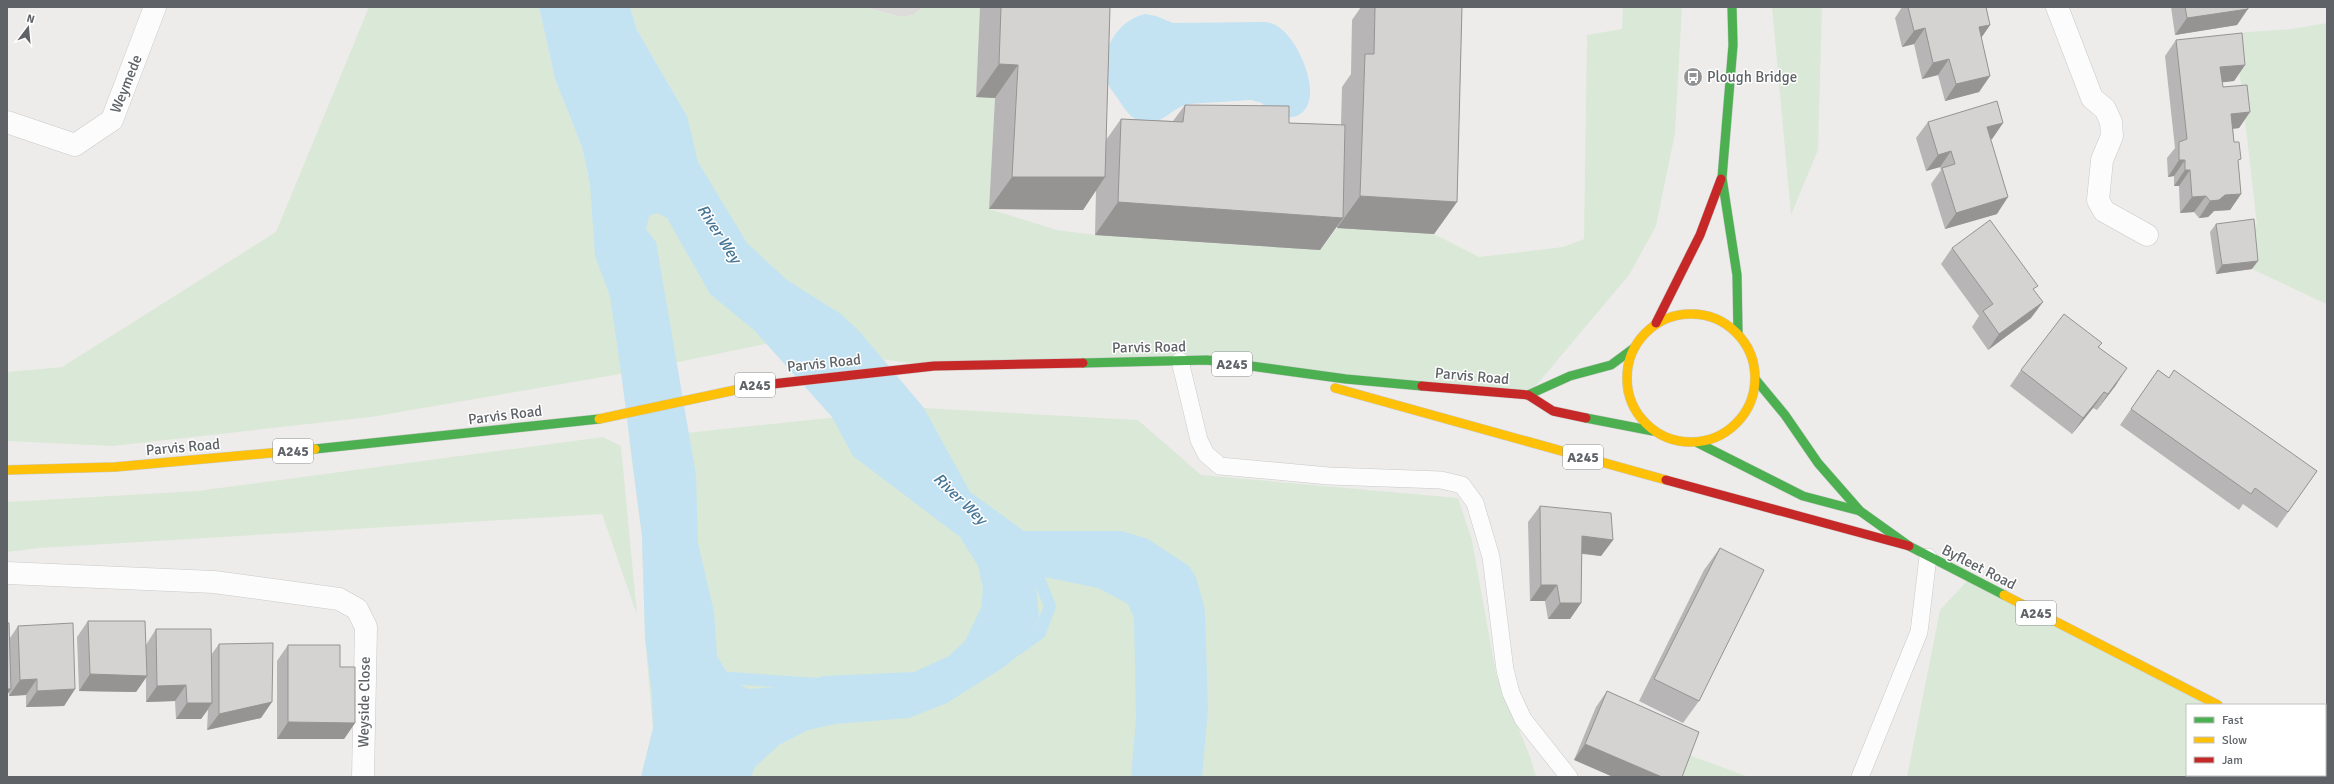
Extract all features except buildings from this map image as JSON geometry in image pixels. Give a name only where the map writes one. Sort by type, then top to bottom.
[{"type":"main road","points":[[1732,7],[1733,45],[1722,178],[1737,275],[1738,334]]},
{"type":"main road","points":[[1656,323],[1673,316],[1690,314],[1707,316],[1718,320],[1738,334],[1748,347],[1754,363],[1756,380],[1753,398],[1741,420],[1732,429],[1716,438],[1698,443],[1674,441],[1653,430],[1637,414],[1628,393],[1627,370],[1634,348],[1639,339],[1656,323],[1700,235],[1722,178]]},
{"type":"main road","name":"Parvis Road","points":[[1528,395],[1570,376],[1611,365],[1634,348]]},
{"type":"main road","name":"Parvis Road","points":[[7,470],[130,466],[372,444],[578,420],[599,419],[767,383],[934,366],[1207,360],[1346,379],[1528,395],[1553,411],[1653,430]]},
{"type":"main road","name":"A245","points":[[1257,367],[1838,528],[1909,546]]},
{"type":"main road","name":"Byfleet Road","points":[[1756,380],[1785,415],[1818,463],[1860,510],[1909,546],[2216,704]]},
{"type":"main road","name":"Byfleet Road","points":[[1698,443],[1803,496],[1860,510]]},
{"type":"street","name":"Weymede","points":[[7,122],[75,145],[112,120],[155,7]]},
{"type":"street","points":[[2057,7],[2092,98],[2105,109],[2111,122],[2112,136],[2102,160],[2098,200],[2104,211],[2147,235]]},
{"type":"street","name":"Weyside Close","points":[[7,574],[214,582],[339,599],[357,609],[366,627],[362,777]]},
{"type":"lane","points":[[1180,361],[1199,440],[1206,454],[1220,466],[1329,476],[1441,480],[1462,485],[1475,503],[1491,557],[1505,670],[1511,693],[1523,719],[1569,777]]},
{"type":"lane","points":[[1860,777],[1919,632],[1928,557]]},
{"type":"shaded area","points":[[864,7],[923,7],[914,15],[901,17]]},
{"type":"green space","points":[[369,7],[539,7],[555,79],[582,147],[588,176],[687,116],[637,30],[630,7],[864,7],[901,17],[914,15],[923,7],[980,7],[976,97],[995,98],[989,209],[1057,230],[1095,235],[1320,250],[1337,228],[1434,234],[1479,257],[1563,247],[1584,239],[1587,35],[1622,29],[1623,7],[1682,7],[1675,133],[1656,226],[1629,275],[1528,395],[1207,360],[934,366],[765,344],[620,374],[371,417],[112,446],[7,441],[7,372],[62,367],[276,232]]},
{"type":"green space","points":[[1772,7],[1822,7],[1818,150],[1791,215]]},
{"type":"green space","points":[[2327,23],[2327,303],[2324,303],[2252,269],[2248,227],[2257,225],[2235,33],[2292,29]]},
{"type":"green space","points":[[924,408],[1138,420],[1201,475],[1458,498],[1472,540],[1496,674],[1531,759],[1536,777],[641,777],[653,728],[645,637],[642,536],[629,439]]},
{"type":"green space","points":[[603,437],[621,446],[637,615],[602,514],[39,548],[7,552],[7,502],[197,491]]},
{"type":"green space","points":[[1969,579],[2216,704],[2186,704],[2186,776],[2315,777],[1907,777],[1940,610]]},
{"type":"green space","points":[[1686,754],[1749,777],[1676,777]]},
{"type":"water","points":[[539,7],[630,7],[637,30],[687,116],[698,162],[747,243],[787,280],[841,314],[860,332],[924,408],[970,492],[1024,531],[1122,531],[1148,539],[1189,566],[1196,577],[1205,610],[1208,709],[1202,777],[1131,777],[1136,719],[1134,618],[1128,604],[1098,588],[1035,575],[1039,617],[1033,635],[1026,649],[1004,667],[947,703],[909,718],[835,724],[808,730],[779,745],[755,767],[751,777],[641,777],[653,728],[652,695],[645,637],[642,536],[610,296],[595,256],[590,184],[582,147],[555,79]],"holes":[[[657,213],[667,218],[710,294],[754,330],[832,417],[853,456],[960,537],[978,566],[983,588],[981,608],[965,641],[949,656],[914,672],[823,676],[795,686],[748,689],[731,679],[717,656],[714,612],[698,543],[696,475],[656,242],[646,229],[649,216]]]},
{"type":"water","points":[[1145,14],[1156,16],[1173,23],[1263,22],[1275,25],[1287,35],[1295,45],[1302,58],[1310,85],[1310,98],[1306,109],[1294,117],[1280,116],[1270,114],[1262,103],[1251,100],[1189,104],[1177,109],[1162,119],[1151,123],[1141,122],[1133,118],[1109,86],[1105,70],[1105,60],[1112,39],[1118,30],[1135,17]]},
{"type":"waterway","name":"River Wey","points":[[1018,649],[1040,633],[1050,606],[1032,562]]},
{"type":"waterway","name":"River Wey","points":[[714,677],[819,684]]},
{"type":"traffic: fast","points":[[1732,7],[1733,45],[1722,178],[1737,275],[1738,333]]},
{"type":"traffic: fast","points":[[1528,395],[1570,376],[1611,365],[1634,348]]},
{"type":"traffic: fast","points":[[1083,363],[1207,360],[1346,379],[1422,386]]},
{"type":"traffic: fast","points":[[1756,380],[1785,415],[1818,463],[1860,511],[1909,546],[2004,595]]},
{"type":"traffic: fast","points":[[1586,418],[1653,431]]},
{"type":"traffic: fast","points":[[315,449],[599,419]]},
{"type":"traffic: fast","points":[[1698,443],[1803,496],[1860,511]]},
{"type":"traffic: slow","points":[[1697,314],[1710,316],[1727,324],[1737,332],[1745,342],[1753,359],[1755,378],[1753,397],[1745,414],[1737,424],[1727,432],[1710,440],[1685,442],[1672,440],[1655,432],[1645,424],[1637,414],[1629,397],[1627,372],[1629,359],[1637,342],[1645,332],[1655,324],[1672,316],[1697,314]]},
{"type":"traffic: slow","points":[[599,419],[754,386]]},
{"type":"traffic: slow","points":[[1335,388],[1666,480]]},
{"type":"traffic: slow","points":[[7,470],[115,467],[315,449]]},
{"type":"traffic: slow","points":[[2004,595],[2216,704]]},
{"type":"traffic: jam","points":[[1656,323],[1700,235],[1721,179]]},
{"type":"traffic: jam","points":[[754,386],[934,366],[1083,363]]},
{"type":"traffic: jam","points":[[1422,386],[1528,395],[1553,411],[1586,418]]},
{"type":"traffic: jam","points":[[1666,480],[1909,546]]},
{"type":"place","name":"Plough Bridge","points":[[1693,77]]}]
